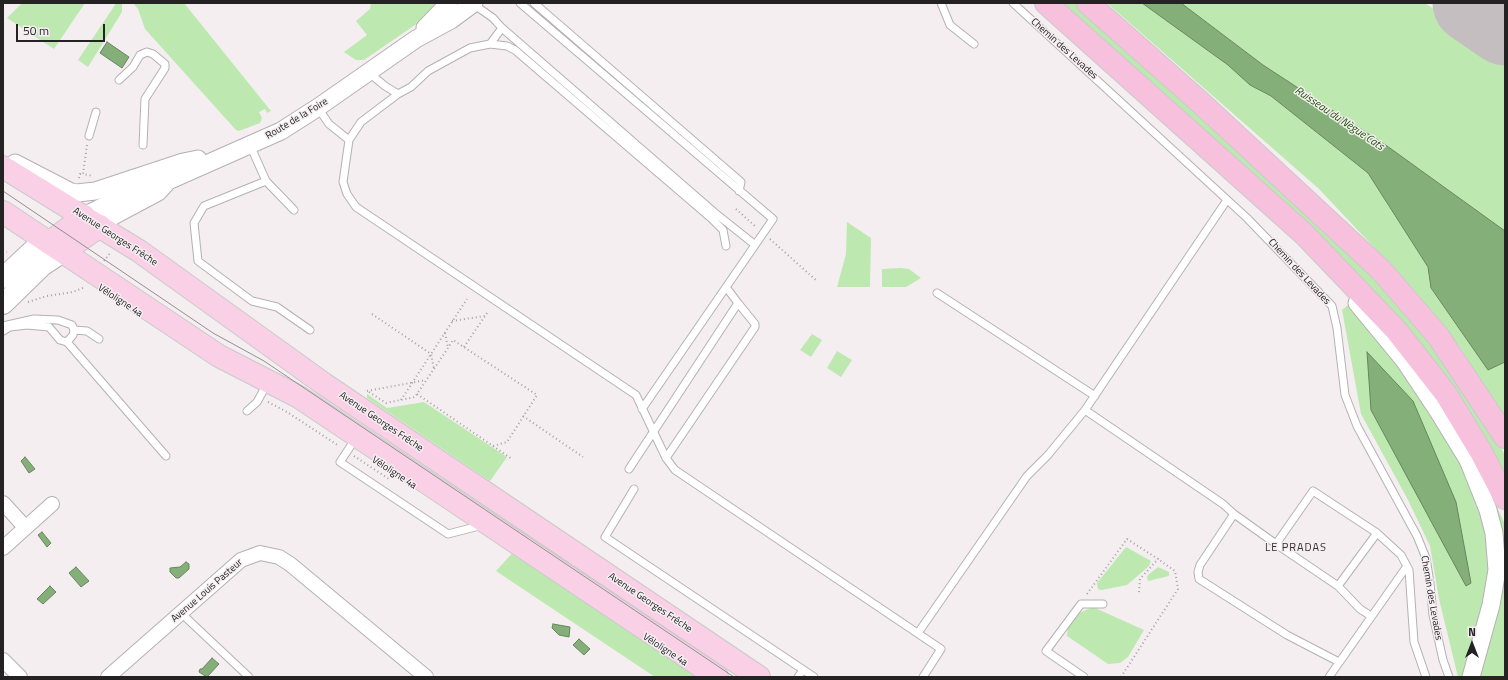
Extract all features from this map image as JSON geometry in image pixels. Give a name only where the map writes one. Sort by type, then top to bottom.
[{"type":"highway","points":[[1046,3],[1304,234],[1396,330],[1446,394],[1481,452],[1505,498]]},
{"type":"highway","points":[[1088,3],[1201,103],[1382,270],[1438,336],[1505,437]]},
{"type":"main road","name":"Avenue Georges Frêche","points":[[3,168],[120,239],[336,392],[759,677]]},
{"type":"main road","points":[[3,212],[56,247],[90,284],[219,356],[264,390],[299,397],[352,444],[489,524],[717,677]]},
{"type":"main road","points":[[3,304],[42,266],[56,247],[92,221]]},
{"type":"main road","points":[[3,278],[35,248],[56,247]]},
{"type":"street","name":"Route de la Foire","points":[[416,39],[449,3]]},
{"type":"street","name":"Route de la Foire","points":[[92,221],[151,182],[168,181],[281,131],[318,108],[416,39],[451,20],[473,3]]},
{"type":"street","points":[[3,157],[71,192],[77,193],[95,191],[183,162],[244,148]]},
{"type":"street","points":[[1341,271],[1349,292],[1404,360],[1438,411],[1468,460],[1488,510],[1494,533],[1497,570],[1491,605],[1471,677]]},
{"type":"street","points":[[3,503],[25,527]]},
{"type":"street","points":[[3,548],[52,504]]},
{"type":"street","name":"Avenue Louis Pasteur","points":[[108,677],[242,560],[260,554],[271,554],[280,557],[290,564],[426,677]]},
{"type":"street","points":[[3,660],[20,677]]},
{"type":"lane","points":[[473,3],[493,18],[502,28],[715,213],[754,244]]},
{"type":"lane","points":[[535,3],[741,182],[739,191]]},
{"type":"lane","points":[[941,3],[950,25],[974,44]]},
{"type":"lane","name":"Chemin des Levades","points":[[1013,3],[1227,200],[1302,274],[1332,306],[1337,328],[1345,395],[1358,426],[1417,536],[1426,558],[1433,615],[1443,660],[1449,677]]},
{"type":"lane","points":[[522,4],[773,219],[754,244],[642,409]]},
{"type":"lane","points":[[490,44],[502,28]]},
{"type":"lane","points":[[726,246],[723,230],[711,218],[515,50],[507,46],[490,44],[476,46],[428,71],[411,86],[360,122],[349,140],[343,182],[347,194],[356,207],[636,395],[666,458],[675,470],[941,649],[923,677]]},
{"type":"lane","points":[[119,80],[133,67],[140,55],[147,52],[153,54],[165,64],[165,68],[145,99],[143,145]]},
{"type":"lane","points":[[368,72],[382,84],[398,94]]},
{"type":"lane","points":[[318,108],[330,124],[349,140]]},
{"type":"lane","points":[[89,136],[96,112]]},
{"type":"lane","points":[[244,148],[266,181],[294,210]]},
{"type":"lane","points":[[266,181],[204,206],[194,223],[198,261],[252,301],[277,307],[310,330]]},
{"type":"lane","points":[[918,633],[1026,476],[1048,455],[1086,410],[1227,200]]},
{"type":"lane","points":[[666,458],[755,327],[755,324],[726,287]]},
{"type":"lane","points":[[937,293],[1095,396]]},
{"type":"lane","points":[[629,469],[738,303]]},
{"type":"lane","points":[[3,326],[34,319],[58,320],[72,325],[74,330],[73,335],[67,342]]},
{"type":"lane","points":[[3,332],[10,327],[41,325],[48,327],[60,340],[67,342],[166,456]]},
{"type":"lane","points":[[74,330],[87,331],[99,339]]},
{"type":"lane","points":[[247,411],[264,390]]},
{"type":"lane","points":[[1086,410],[1223,504],[1234,514],[1276,544],[1338,586],[1360,608],[1371,616]]},
{"type":"lane","points":[[352,444],[340,462],[448,534],[489,524]]},
{"type":"lane","points":[[634,490],[605,537],[814,677]]},
{"type":"lane","points":[[1276,544],[1313,491],[1377,533],[1401,555],[1409,570],[1414,642],[1426,677]]},
{"type":"lane","points":[[1234,514],[1200,565],[1198,572],[1199,579],[1287,635],[1339,662]]},
{"type":"lane","points":[[1338,586],[1377,533]]},
{"type":"lane","points":[[1329,677],[1407,566]]},
{"type":"lane","points":[[1084,677],[1046,652],[1080,606],[1102,604]]},
{"type":"lane","points":[[181,613],[249,677]]},
{"type":"lane","points":[[798,677],[803,670]]},
{"type":"path","points":[[84,179],[79,178],[80,174],[83,174],[89,136]]},
{"type":"path","points":[[83,174],[96,176]]},
{"type":"path","points":[[736,209],[817,280]]},
{"type":"path","points":[[24,303],[47,296],[73,292],[90,284],[120,239]]},
{"type":"path","points":[[401,400],[467,299]]},
{"type":"path","points":[[464,347],[487,312]]},
{"type":"path","points":[[372,314],[431,354],[434,369]]},
{"type":"path","points":[[452,321],[485,316]]},
{"type":"path","points":[[445,332],[448,348]]},
{"type":"path","points":[[363,389],[386,403],[415,397],[454,340],[537,395],[507,442],[493,446]]},
{"type":"path","points":[[367,391],[426,380]]},
{"type":"path","name":"Véloligne 4a","points":[[264,390],[287,412],[352,444],[393,482]]},
{"type":"path","points":[[417,394],[512,459]]},
{"type":"path","points":[[523,416],[583,457]]},
{"type":"path","points":[[1080,606],[1096,580],[1127,539],[1175,571],[1178,589],[1121,677]]},
{"type":"path","points":[[1139,593],[1140,579],[1158,559]]},
{"type":"path","points":[[1176,580],[1180,579]]},
{"type":"shaded area","points":[[22,3],[85,3],[54,49],[7,18]]},
{"type":"shaded area","points":[[113,3],[122,3],[122,12],[88,67],[78,60],[115,5]]},
{"type":"shaded area","points":[[133,3],[184,3],[271,111],[267,113],[265,109],[259,112],[262,118],[260,123],[239,131],[236,130],[145,29],[138,9]]},
{"type":"shaded area","points":[[371,3],[440,3],[431,14],[364,60],[356,60],[344,52],[367,35],[356,21],[370,9]]},
{"type":"shaded area","points":[[1059,3],[1079,3],[1396,296],[1495,436],[1505,455],[1505,481],[1453,392]]},
{"type":"shaded area","points":[[1107,3],[1142,3],[1228,65],[1250,85],[1271,96],[1368,173],[1428,267],[1431,289],[1488,370],[1505,362],[1505,420],[1460,347],[1400,275],[1319,189]]},
{"type":"shaded area","points":[[1181,3],[1425,3],[1505,58],[1505,231],[1387,146],[1263,65]]},
{"type":"shaded area","points":[[847,222],[871,238],[870,287],[837,287],[846,254]]},
{"type":"shaded area","points":[[882,269],[909,269],[921,278],[906,287],[882,287]]},
{"type":"shaded area","points":[[1348,305],[1372,332],[1437,420],[1474,485],[1488,545],[1489,577],[1464,677],[1458,677],[1439,599],[1430,546],[1408,500],[1361,414],[1342,310]]},
{"type":"shaded area","points":[[812,334],[822,340],[811,357],[800,350]]},
{"type":"shaded area","points":[[837,351],[852,360],[841,377],[827,368]]},
{"type":"shaded area","points":[[367,394],[387,408],[424,402],[507,457],[490,481],[367,398]]},
{"type":"shaded area","points":[[1493,499],[1505,524],[1505,677],[1477,677],[1500,536]]},
{"type":"shaded area","points":[[1126,547],[1151,561],[1149,566],[1127,585],[1102,590],[1098,589],[1097,583]]},
{"type":"shaded area","points":[[517,548],[706,677],[655,677],[496,571]]},
{"type":"shaded area","points":[[1158,567],[1169,572],[1169,576],[1148,581],[1147,576]]},
{"type":"shaded area","points":[[1093,607],[1144,630],[1128,657],[1120,663],[1108,664],[1067,636],[1068,626],[1081,612]]},
{"type":"water","name":"Ruisseau du Nègue Cats","points":[[1142,3],[1181,3],[1263,65],[1387,146],[1505,231],[1505,362],[1488,370],[1431,288],[1428,267],[1368,173],[1271,96],[1250,85],[1228,65]]},
{"type":"water","points":[[107,42],[129,57],[122,68],[100,53]]},
{"type":"water","points":[[1367,352],[1413,401],[1456,502],[1471,583],[1466,586],[1371,410]]},
{"type":"water","points":[[25,457],[35,469],[29,473],[21,461]]},
{"type":"water","points":[[42,532],[51,543],[47,547],[38,535]]},
{"type":"water","points":[[186,562],[189,564],[189,569],[179,578],[176,578],[170,572],[170,568],[180,567]]},
{"type":"water","points":[[76,567],[89,581],[81,587],[69,573]]},
{"type":"water","points":[[50,586],[56,592],[43,604],[37,599]]},
{"type":"water","points":[[553,624],[570,627],[569,637],[559,635],[552,628]]},
{"type":"water","points":[[579,639],[590,649],[584,655],[573,645]]},
{"type":"water","points":[[212,658],[219,664],[207,677],[199,672],[200,669],[202,669]]},
{"type":"runway","points":[[1473,3],[1505,25]]},
{"type":"tram line","points":[[3,191],[213,333],[264,361],[734,677]]},
{"type":"district","name":"LE PRADAS","points":[[1296,548]]}]
